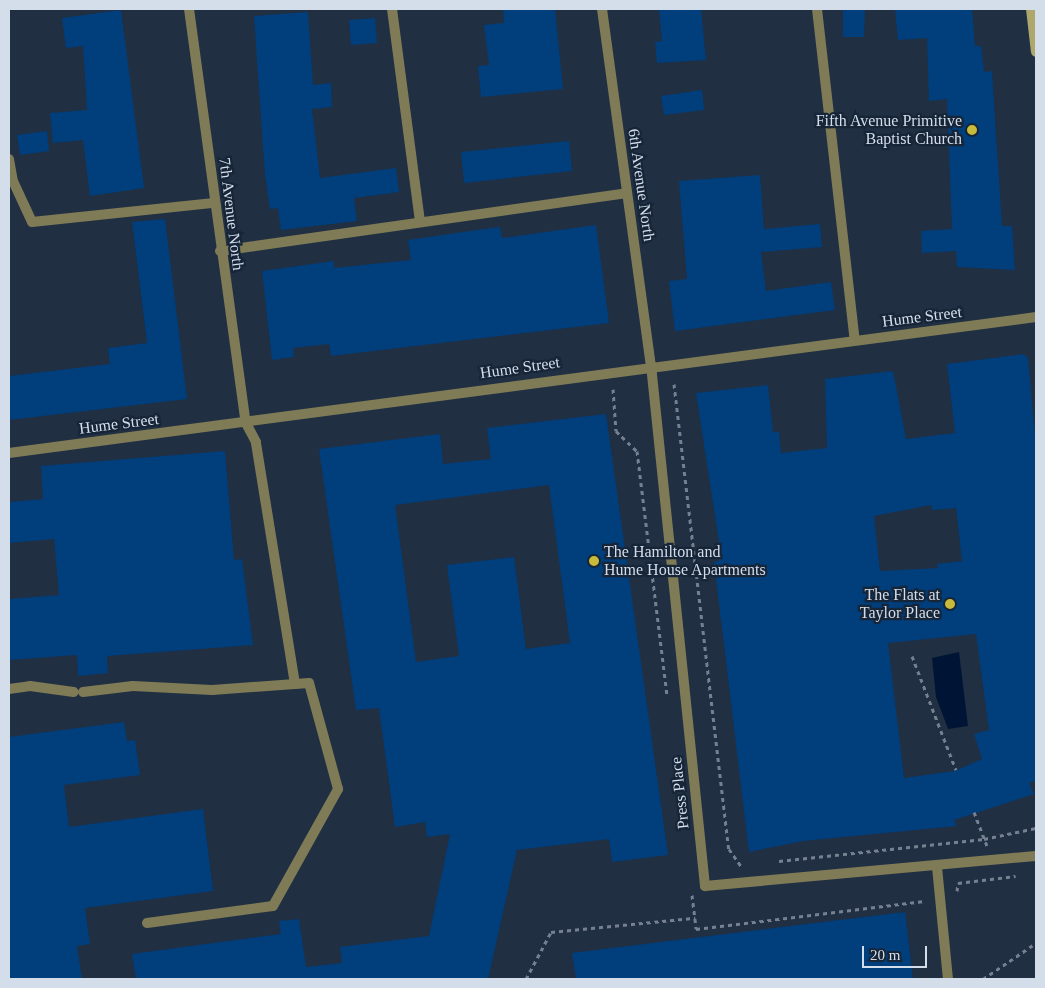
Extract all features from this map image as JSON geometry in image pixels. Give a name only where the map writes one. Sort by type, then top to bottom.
[{"type":"street","name":"7th Avenue North","points":[[189,9],[220,251],[246,422],[256,442],[295,684]]},
{"type":"street","points":[[392,9],[420,222]]},
{"type":"street","name":"6th Avenue North","points":[[602,9],[651,365]]},
{"type":"street","points":[[817,9],[855,340]]},
{"type":"street","points":[[1031,9],[1036,52]]},
{"type":"street","points":[[9,159],[13,181],[32,222],[214,203]]},
{"type":"street","points":[[220,251],[627,193]]},
{"type":"street","name":"Hume Street","points":[[9,453],[651,365],[1036,318]]},
{"type":"street","name":"Press Place","points":[[651,365],[705,886],[937,867],[1036,856]]},
{"type":"street","points":[[9,689],[30,686],[79,692],[133,686],[212,690],[309,683],[338,790],[273,906],[147,923]]},
{"type":"street","points":[[937,867],[948,979]]},
{"type":"path","points":[[674,384],[729,849],[739,866],[748,865]]},
{"type":"path","points":[[912,656],[956,770]]},
{"type":"path","points":[[974,812],[992,861]]},
{"type":"path","points":[[776,862],[984,839],[1036,828]]},
{"type":"path","points":[[956,900],[958,883],[1026,874]]},
{"type":"path","points":[[526,979],[551,932],[695,918]]},
{"type":"path","points":[[983,979],[1036,942]]},
{"type":"water","points":[[959,652],[968,726],[948,729],[936,697],[932,658]]},
{"type":"building","points":[[503,9],[555,9],[563,89],[481,97],[478,66],[489,65],[484,25],[504,23]]},
{"type":"building","points":[[659,9],[701,9],[706,60],[657,63],[655,42],[662,41]]},
{"type":"building","points":[[843,9],[865,9],[864,37],[843,37]]},
{"type":"building","points":[[895,9],[972,9],[975,46],[981,46],[984,72],[992,71],[1002,226],[1012,226],[1015,270],[957,267],[956,251],[922,253],[921,231],[952,229],[947,99],[929,101],[927,38],[898,40]]},
{"type":"building","points":[[121,10],[144,188],[90,196],[83,140],[53,143],[50,113],[87,110],[83,46],[66,48],[62,18]]},
{"type":"building","points":[[308,12],[313,85],[331,83],[332,107],[312,109],[320,178],[396,168],[399,192],[354,198],[357,221],[281,230],[278,208],[270,209],[265,175],[254,16]]},
{"type":"building","points":[[375,18],[377,43],[351,45],[349,20]]},
{"type":"building","points":[[702,90],[704,110],[664,115],[661,96]]},
{"type":"building","points":[[47,131],[49,151],[20,155],[17,135]]},
{"type":"building","points":[[569,141],[572,171],[464,183],[461,152]]},
{"type":"building","points":[[760,175],[764,229],[820,224],[822,247],[761,252],[766,291],[831,282],[835,310],[675,331],[669,281],[687,279],[679,181]]},
{"type":"building","points":[[165,219],[187,399],[9,420],[9,376],[110,364],[108,348],[147,343],[132,222]]},
{"type":"building","points":[[596,225],[609,323],[331,356],[329,344],[293,348],[294,357],[272,360],[262,271],[334,261],[334,268],[411,260],[408,240],[477,230],[500,227],[502,238]]},
{"type":"building","name":"The Flats at Taylor Place","points":[[1023,354],[1028,358],[1036,447],[1036,780],[1029,783],[1034,794],[954,820],[957,826],[803,841],[749,852],[714,562],[719,561],[720,548],[696,393],[768,385],[773,432],[779,432],[781,453],[827,448],[825,379],[893,371],[906,439],[955,433],[947,364]],"holes":[[[931,505],[932,510],[956,508],[962,561],[937,564],[938,568],[880,571],[874,516]],[[976,634],[989,730],[974,734],[982,759],[955,771],[904,778],[888,643]]]},
{"type":"building","points":[[606,414],[668,855],[612,862],[609,839],[517,850],[488,979],[136,979],[132,954],[281,934],[279,921],[299,919],[306,967],[342,963],[340,947],[429,936],[450,834],[427,837],[425,822],[395,827],[379,708],[356,710],[319,449],[440,434],[443,464],[491,459],[487,428]],"holes":[[[549,485],[570,643],[526,649],[514,557],[447,565],[459,656],[416,662],[395,505]]]},
{"type":"building","points":[[225,451],[234,560],[242,559],[253,645],[107,656],[108,673],[78,676],[77,655],[9,660],[9,599],[59,595],[54,539],[9,543],[9,502],[43,499],[41,466]]},
{"type":"building","points":[[124,722],[127,741],[135,740],[140,775],[64,785],[69,827],[203,809],[213,891],[85,908],[90,944],[77,946],[82,979],[9,979],[9,737]]},
{"type":"building","points":[[905,912],[913,979],[576,979],[572,953]]},
{"type":"place","name":"Fifth Avenue Primitive Baptist Church","points":[[972,130]]},
{"type":"place","name":"The Hamilton and Hume House Apartments","points":[[594,561]]},
{"type":"place","name":"The Flats at Taylor Place","points":[[950,604]]}]
